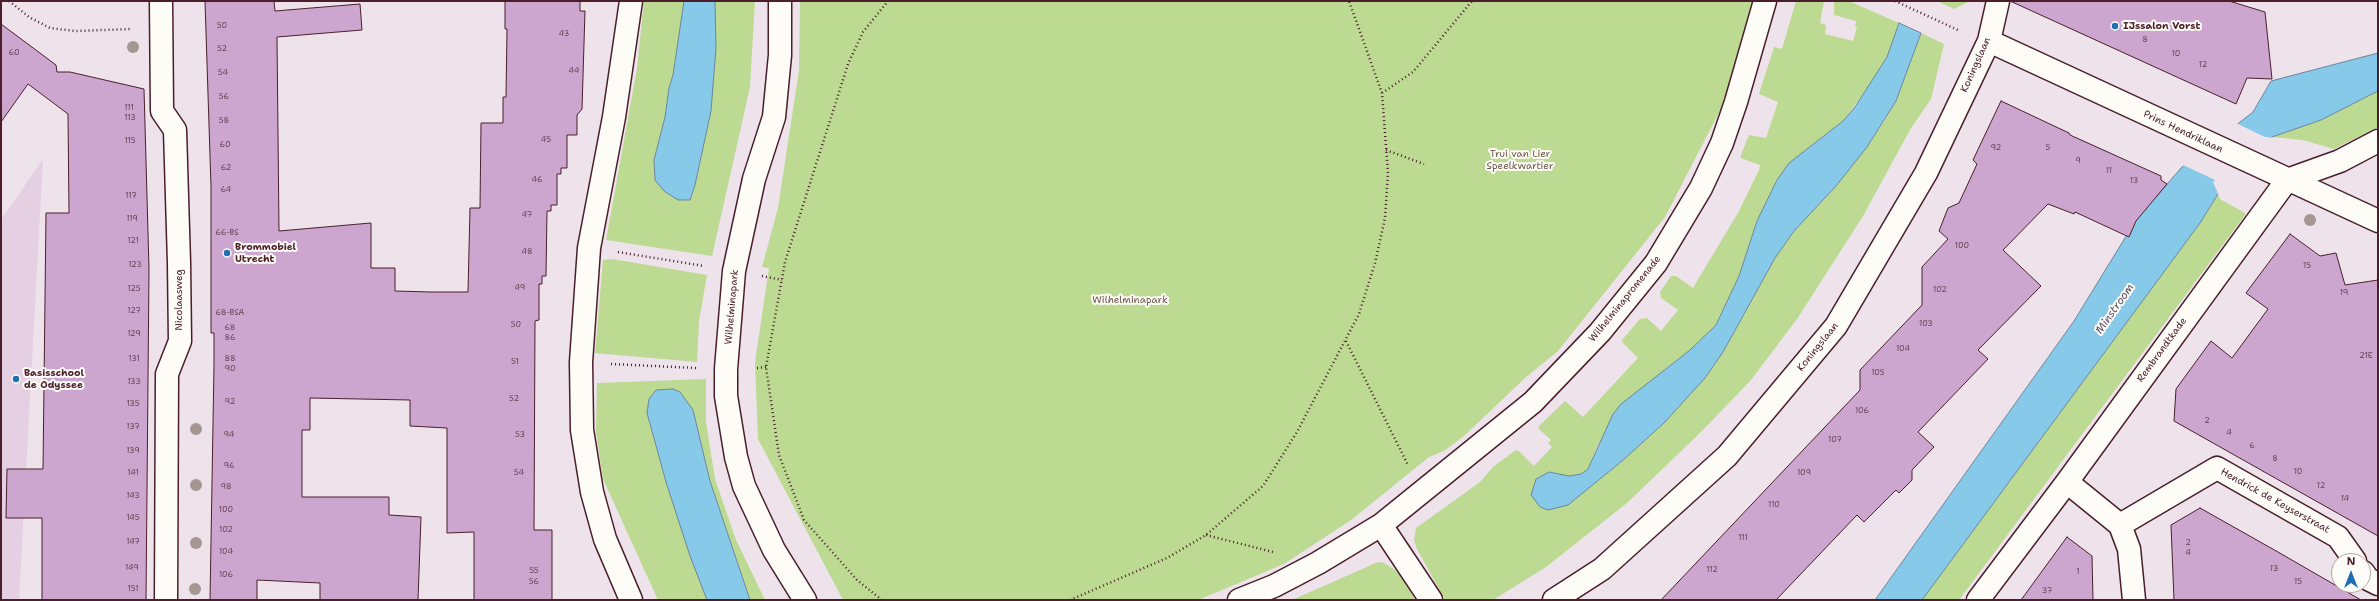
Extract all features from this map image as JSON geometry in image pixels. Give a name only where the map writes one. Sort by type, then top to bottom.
[{"type":"street","name":"Nicolaasweg","points":[[161,1],[160,31],[162,111],[175,130],[180,341],[167,374],[166,600]]},
{"type":"street","points":[[631,1],[614,117],[590,248],[582,362],[582,430],[592,492],[605,539],[631,600]]},
{"type":"street","name":"Wilhelminapark","points":[[780,1],[780,55],[774,117],[754,179],[734,271],[726,369],[726,396],[730,427],[744,486],[774,550],[806,600]]},
{"type":"street","name":"Wilhelminapromenade","points":[[1239,600],[1274,586],[1318,563],[1382,525],[1533,402],[1600,332],[1656,263],[1701,188],[1722,143],[1736,102],[1765,1]]},
{"type":"street","name":"Koningslaan","points":[[1554,600],[1602,569],[1727,456],[1836,326],[1926,173],[1989,41],[1998,1]]},
{"type":"street","name":"Prins Hendriklaan","points":[[1989,41],[2258,167],[2378,221]]},
{"type":"street","points":[[2287,180],[2340,161],[2378,141]]},
{"type":"street","name":"Rembrandtkade","points":[[1978,600],[2067,482],[2287,180]]},
{"type":"street","name":"Hendrick de Keyserstraat","points":[[2120,525],[2217,468],[2338,537],[2349,553]]},
{"type":"street","points":[[2067,482],[2120,525],[2128,549],[2134,600]]},
{"type":"street","points":[[1382,525],[1431,600]]},
{"type":"path","points":[[9,1],[29,17],[50,28],[74,31],[125,28],[160,31]]},
{"type":"path","points":[[882,600],[857,580],[804,520],[780,455],[766,367],[785,262],[848,64],[863,32],[888,1]]},
{"type":"path","points":[[1070,600],[1167,558],[1206,535],[1263,486],[1297,432],[1346,342],[1359,314],[1375,263],[1385,218],[1388,173],[1382,93],[1349,1]]},
{"type":"path","points":[[1382,93],[1413,72],[1472,1]]},
{"type":"path","points":[[1895,1],[1949,27]]},
{"type":"path","points":[[1386,150],[1424,164]]},
{"type":"path","points":[[590,248],[782,280]]},
{"type":"path","points":[[1346,342],[1410,469],[1426,490]]},
{"type":"path","points":[[582,362],[726,369],[766,367]]},
{"type":"path","points":[[1206,535],[1318,563]]},
{"type":"shaded area","name":"Basisschool de Odyssee","points":[[43,159],[19,600],[1,600],[1,220]]},
{"type":"green space","points":[[644,1],[684,1],[673,75],[669,88],[665,117],[654,160],[690,200],[695,185],[711,111],[715,1],[755,1],[750,87],[712,256],[606,240],[637,68]]},
{"type":"green space","name":"Wilhelminapark","points":[[800,1],[1773,1],[1744,64],[1665,217],[1558,351],[1525,378],[1464,436],[1444,451],[1429,457],[1351,520],[1284,564],[1198,600],[844,600],[758,439],[755,362],[769,268],[762,267],[778,208],[799,70]]},
{"type":"green space","points":[[1796,1],[1824,1],[1820,23],[1826,25],[1825,34],[1853,41],[1857,27],[1855,27],[1856,21],[1834,15],[1834,1],[1849,1],[1899,23],[1887,57],[1873,81],[1843,121],[1789,163],[1777,180],[1757,221],[1739,276],[1716,325],[1690,350],[1666,368],[1598,445],[1588,469],[1581,474],[1569,476],[1549,472],[1568,505],[1622,461],[1664,423],[1705,378],[1723,352],[1775,258],[1794,231],[1836,186],[1883,123],[1896,101],[1921,33],[1944,44],[1931,99],[1911,128],[1863,216],[1797,319],[1751,380],[1701,432],[1627,503],[1546,567],[1493,600],[1445,600],[1417,549],[1414,540],[1416,528],[1480,482],[1493,467],[1516,450],[1519,451],[1534,466],[1552,447],[1548,443],[1551,440],[1538,428],[1539,426],[1565,401],[1583,417],[1638,358],[1623,343],[1622,340],[1640,319],[1647,318],[1661,331],[1678,310],[1661,298],[1660,292],[1671,276],[1676,276],[1693,288],[1738,213],[1759,170],[1760,165],[1741,158],[1741,155],[1749,135],[1766,138],[1778,102],[1759,94],[1774,47],[1782,49]]},
{"type":"green space","points":[[1937,1],[1970,1],[1954,9]]},
{"type":"green space","points":[[2378,91],[2378,127],[2334,149],[2303,140],[2272,137],[2321,120]]},
{"type":"green space","points":[[2218,194],[2220,199],[2245,213],[2245,215],[1959,600],[1922,600],[2200,223]]},
{"type":"green space","points":[[612,259],[707,275],[699,321],[697,362],[595,353],[603,260]]},
{"type":"green space","points":[[706,379],[706,422],[715,479],[736,540],[765,600],[750,600],[710,481],[693,410],[647,413],[666,482],[707,600],[658,600],[603,479],[596,432],[597,383]]},
{"type":"green space","points":[[1378,562],[1384,563],[1400,573],[1415,600],[1292,600]]},
{"type":"water","points":[[684,1],[715,1],[716,48],[711,111],[695,185],[690,200],[678,200],[664,191],[655,180],[654,160],[665,117],[669,88],[673,75]]},
{"type":"water","points":[[1899,23],[1921,33],[1896,101],[1867,147],[1836,186],[1794,231],[1775,258],[1723,352],[1705,378],[1664,423],[1622,461],[1568,505],[1548,510],[1540,507],[1531,495],[1536,479],[1549,472],[1569,476],[1581,474],[1588,469],[1613,414],[1621,404],[1690,350],[1716,325],[1739,276],[1757,221],[1777,180],[1789,163],[1843,121],[1855,107],[1887,57]]},
{"type":"water","name":"Minstroom","points":[[2378,53],[2378,91],[2321,120],[2272,137],[2218,194],[2200,223],[1922,600],[1875,600],[2074,321],[2136,220],[2181,168],[2253,112],[2271,81]]},
{"type":"water","points":[[673,389],[680,392],[693,410],[710,481],[750,600],[707,600],[690,556],[666,482],[647,413],[649,399],[656,390]]},
{"type":"pier","points":[[2236,123],[2265,137],[2277,138],[2273,139],[2219,196],[2213,182],[2215,180],[2183,165]]},
{"type":"building","points":[[205,1],[274,1],[275,11],[360,4],[362,30],[277,37],[279,231],[371,223],[371,268],[395,268],[395,291],[468,292],[470,208],[480,208],[481,123],[503,123],[503,97],[506,97],[507,29],[505,29],[505,1],[580,1],[580,11],[585,11],[582,109],[577,115],[577,135],[567,135],[567,168],[561,168],[561,174],[557,174],[557,205],[551,205],[551,211],[547,211],[546,276],[542,276],[542,284],[539,284],[539,320],[535,321],[534,530],[552,530],[552,600],[474,600],[474,532],[447,533],[447,428],[410,426],[410,400],[310,398],[310,430],[302,430],[302,497],[389,497],[389,515],[421,517],[418,600],[320,600],[320,583],[257,580],[257,600],[210,600],[214,333],[211,333],[211,187]]},
{"type":"building","points":[[2010,1],[2229,1],[2265,12],[2272,79],[2247,78],[2236,104]]},
{"type":"building","points":[[1,24],[56,65],[57,72],[70,72],[144,89],[149,269],[146,600],[42,600],[42,518],[6,518],[7,469],[43,469],[46,213],[69,213],[68,114],[28,84],[1,122]]},
{"type":"building","points":[[2001,101],[2069,133],[2070,135],[2161,176],[2161,180],[2167,184],[2136,221],[2129,237],[2075,212],[2074,214],[2048,204],[2003,250],[2041,286],[1978,350],[1988,359],[1918,432],[1934,447],[1912,470],[1912,480],[1899,493],[1896,490],[1864,522],[1857,515],[1776,600],[1661,600],[1860,390],[1860,370],[1922,305],[1922,267],[1948,239],[1939,231],[1948,208],[1959,203],[1977,164],[1973,160]]},
{"type":"building","points":[[2290,234],[2320,256],[2336,253],[2345,285],[2378,280],[2378,536],[2174,421],[2176,389],[2211,341],[2232,358],[2268,309],[2246,293]]},
{"type":"building","points":[[2200,508],[2331,583],[2331,593],[2349,593],[2361,600],[2174,600],[2171,525]]},
{"type":"building","points":[[2067,537],[2092,556],[2093,600],[2021,600]]},
{"type":"place","name":"IJssalon Vorst","points":[[2115,26]]},
{"type":"place","name":"Brommobiel Utrecht","points":[[227,253]]},
{"type":"place","name":"Basisschool de Odyssee","points":[[16,379]]},
{"type":"park label","name":"Trui van Lier Speelkwartier","points":[[1520,160]]}]
